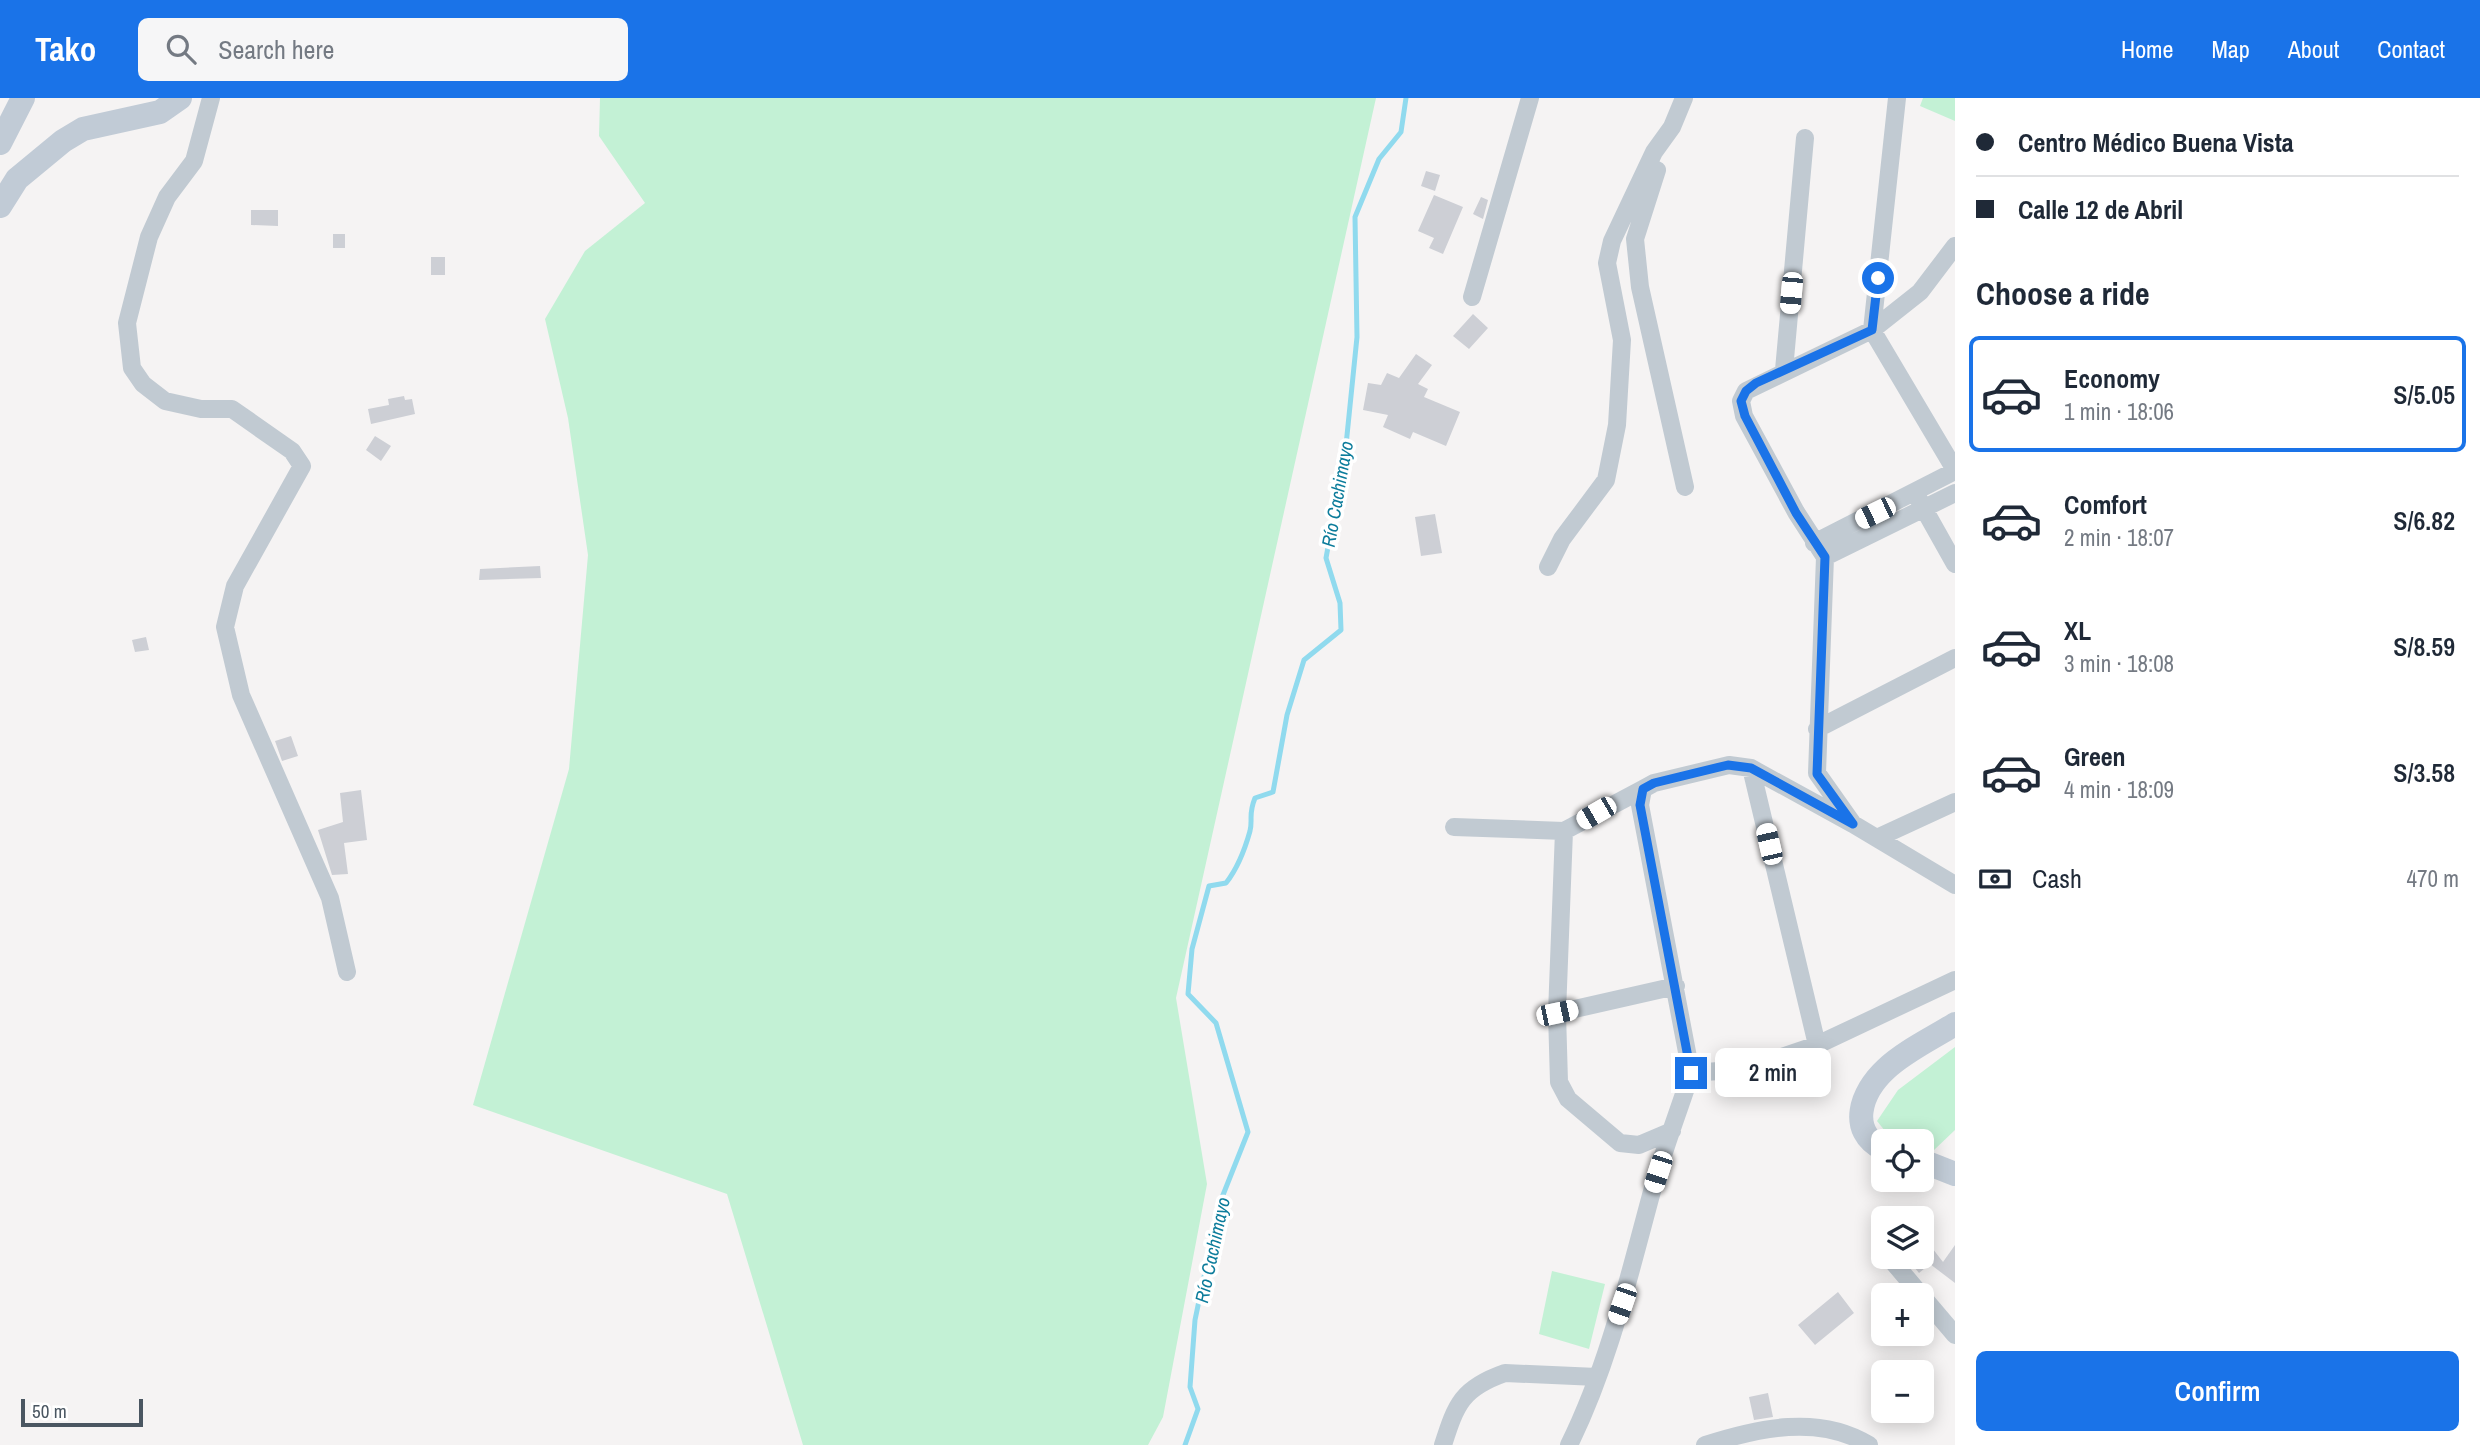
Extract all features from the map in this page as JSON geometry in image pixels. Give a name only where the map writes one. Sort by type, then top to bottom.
[{"type":"street","points":[[0,143],[23,98]]},
{"type":"street","points":[[0,206],[17,179],[83,129],[160,112],[180,98]]},
{"type":"street","points":[[211,98],[194,161],[167,197],[149,237],[127,323],[132,368],[143,384],[165,401],[201,409],[232,409],[292,451],[302,466],[235,586],[225,627],[242,695],[330,898],[347,972]]},
{"type":"street","points":[[1472,297],[1530,98]]},
{"type":"street","points":[[1684,98],[1635,239],[1640,287],[1685,487]]},
{"type":"street","points":[[1820,550],[1955,470],[1872,330],[1897,98]]},
{"type":"street","points":[[1548,567],[1562,539],[1606,480],[1617,425],[1622,340],[1607,263],[1612,242],[1654,152],[1672,127]]},
{"type":"street","points":[[1784,370],[1805,138]]},
{"type":"street","points":[[1853,824],[1817,774],[1820,550],[1745,416],[1741,401],[1746,391],[1784,370],[1872,330],[1920,292],[1955,246]]},
{"type":"street","points":[[1915,493],[1955,564]]},
{"type":"street","points":[[1820,550],[1925,510],[1955,493]]},
{"type":"street","points":[[1817,729],[1955,658]]},
{"type":"street","points":[[1454,827],[1563,831],[1654,783],[1728,765],[1751,768],[1853,824],[1955,885]]},
{"type":"street","points":[[1751,768],[1817,1045]]},
{"type":"street","points":[[1569,1445],[1589,1404],[1691,1073],[1640,805],[1643,789]]},
{"type":"street","points":[[1877,838],[1955,802]]},
{"type":"street","points":[[1563,831],[1557,1013],[1559,1082],[1568,1099],[1620,1143],[1639,1145],[1672,1131]]},
{"type":"street","points":[[1691,1073],[1747,1069],[1817,1045],[1955,980]]},
{"type":"street","points":[[1557,1013],[1676,986]]},
{"type":"street","points":[[1871,1141],[1859,1123],[1864,1097],[1886,1069],[1955,1024]]},
{"type":"street","points":[[1934,1166],[1955,1174]]},
{"type":"street","points":[[1899,1269],[1911,1283]]},
{"type":"street","points":[[1934,1310],[1955,1335]]},
{"type":"street","points":[[1443,1445],[1455,1406],[1473,1389],[1494,1377],[1506,1374],[1597,1377]]},
{"type":"street","points":[[1705,1445],[1755,1429],[1810,1426],[1857,1437],[1869,1445]]},
{"type":"green space","points":[[600,98],[1376,98],[1176,998],[1207,1184],[1163,1417],[1148,1445],[803,1445],[727,1194],[473,1105],[569,769],[588,555],[568,418],[545,319],[585,251],[645,203],[599,136]]},
{"type":"green space","points":[[1923,98],[1955,98],[1955,121],[1920,106]]},
{"type":"green space","points":[[1955,1047],[1955,1130],[1934,1150],[1934,1129],[1883,1129],[1877,1121],[1898,1090]]},
{"type":"green space","points":[[1552,1271],[1605,1284],[1589,1349],[1539,1334]]},
{"type":"building","points":[[1426,171],[1440,175],[1435,191],[1421,186]]},
{"type":"building","points":[[1434,195],[1463,207],[1443,254],[1429,248],[1434,238],[1418,231]]},
{"type":"building","points":[[1481,197],[1488,200],[1483,219],[1473,214]]},
{"type":"building","points":[[251,210],[278,210],[278,226],[251,225]]},
{"type":"building","points":[[333,234],[345,234],[345,248],[333,248]]},
{"type":"building","points":[[431,257],[445,257],[445,275],[431,275]]},
{"type":"building","points":[[1473,314],[1488,328],[1469,349],[1453,336]]},
{"type":"building","points":[[1416,354],[1432,365],[1418,384],[1428,389],[1424,397],[1460,412],[1446,446],[1413,432],[1410,439],[1383,427],[1388,415],[1363,410],[1368,383],[1381,385],[1387,373],[1399,378]]},
{"type":"building","points":[[404,396],[405,400],[412,399],[415,414],[371,424],[368,409],[389,405],[388,399]]},
{"type":"building","points":[[375,436],[391,446],[381,461],[366,450]]},
{"type":"building","points":[[1435,514],[1442,553],[1421,556],[1415,517]]},
{"type":"building","points":[[540,566],[541,578],[479,580],[480,569]]},
{"type":"building","points":[[146,637],[149,650],[135,652],[132,640]]},
{"type":"building","points":[[291,736],[298,756],[282,761],[275,741]]},
{"type":"building","points":[[361,790],[367,840],[344,843],[348,874],[332,875],[318,830],[343,822],[340,793]]},
{"type":"building","points":[[1955,1245],[1955,1283],[1934,1267],[1934,1250],[1943,1262]]},
{"type":"building","points":[[1838,1292],[1854,1313],[1815,1345],[1798,1325]]},
{"type":"building","points":[[1768,1393],[1773,1417],[1754,1420],[1749,1397]]},
{"type":"waterway","name":"Río Cachimayo","points":[[1185,1445],[1198,1409],[1190,1387],[1195,1320],[1219,1205],[1248,1132],[1216,1023],[1188,994],[1192,949],[1209,886],[1226,883],[1248,838],[1255,798],[1273,792],[1287,715],[1304,660],[1341,630],[1340,603],[1326,558],[1345,455],[1357,337],[1355,217],[1379,159],[1401,132],[1406,98]]},
{"type":"route","points":[[1691,1073],[1640,805],[1643,789],[1654,783],[1728,765],[1751,768],[1853,824],[1817,774],[1825,557],[1796,513],[1745,416],[1741,401],[1746,391],[1756,383],[1872,330],[1878,278]]}]
